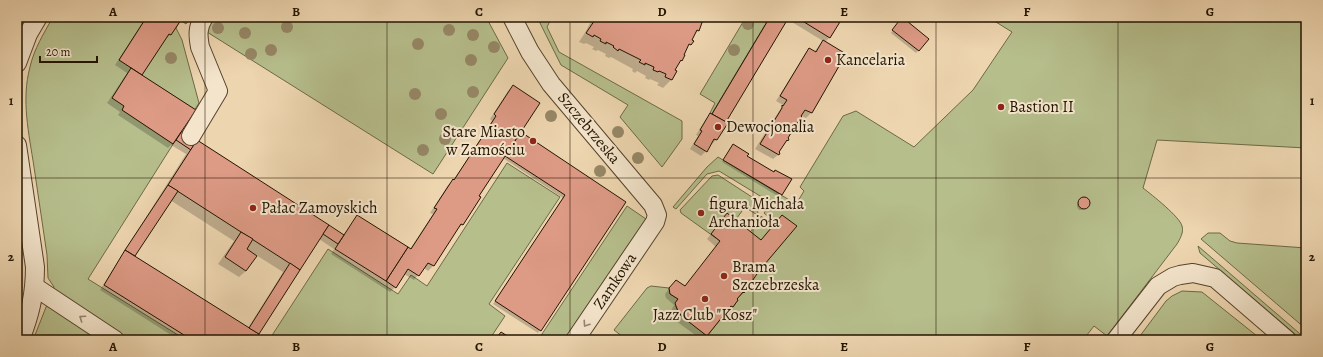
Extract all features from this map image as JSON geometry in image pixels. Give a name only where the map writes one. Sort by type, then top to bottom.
[{"type":"street","points":[[17,64],[28,34],[38,17]]},
{"type":"street","points":[[190,136],[218,91],[200,47],[198,28],[204,17]]},
{"type":"street","name":"Szczebrzeska","points":[[512,17],[541,70],[551,84],[649,199],[656,210],[657,216],[655,222]]},
{"type":"street","points":[[17,145],[34,252],[35,287],[31,310],[20,340]]},
{"type":"street","name":"Zamkowa","points":[[575,340],[655,222]]},
{"type":"street","points":[[1116,340],[1158,286],[1180,274],[1193,273],[1215,278],[1287,340]]},
{"type":"street","points":[[35,287],[115,340]]},
{"type":"green space","points":[[53,17],[191,17],[186,24],[180,20],[176,28],[182,40],[199,103],[88,279],[186,340],[33,340],[54,287],[48,278],[47,255],[28,130],[26,92],[27,79],[34,54]]},
{"type":"green space","points":[[211,17],[404,17],[407,19],[408,17],[486,17],[508,58],[433,174],[207,32]]},
{"type":"green space","points":[[537,17],[552,17],[547,27],[559,52],[682,121],[682,139],[662,167],[620,117],[628,105],[561,65]]},
{"type":"green space","points":[[746,17],[770,17],[712,114],[710,113],[715,103],[700,94]]},
{"type":"green space","points":[[988,17],[1306,17],[1306,148],[1157,140],[1143,188],[1176,217],[1182,226],[1182,233],[1177,244],[1107,336],[1094,326],[1083,340],[627,340],[614,330],[647,288],[651,286],[669,288],[670,294],[678,299],[676,307],[681,315],[707,336],[750,285],[741,246],[761,216],[769,223],[772,220],[764,213],[770,205],[770,202],[719,171],[707,174],[676,209],[673,207],[707,167],[718,157],[796,204],[804,191],[800,187],[843,116],[856,111],[914,147],[973,90],[1012,32]]},
{"type":"green space","points":[[507,163],[560,197],[489,304],[505,316],[489,340],[269,340],[328,249],[398,294],[411,275],[427,286]]},
{"type":"green space","points":[[718,175],[755,199],[758,213],[757,215],[745,207],[720,241],[681,213],[680,210],[712,176]]},
{"type":"green space","points":[[627,206],[646,219],[564,340],[544,340],[540,337]]},
{"type":"green space","points":[[1208,233],[1220,233],[1230,241],[1237,243],[1306,248],[1306,329],[1201,239]]},
{"type":"green space","points":[[1198,246],[1306,340],[1302,340],[1200,253]]},
{"type":"green space","points":[[1182,291],[1202,292],[1262,340],[1137,340],[1166,301]]},
{"type":"building","points":[[144,17],[183,17],[171,35],[169,34],[142,75],[119,60],[146,18]]},
{"type":"building","points":[[597,17],[704,17],[699,31],[697,30],[692,40],[694,41],[691,45],[689,44],[682,61],[681,60],[675,70],[677,71],[672,80],[665,77],[666,74],[653,70],[654,67],[639,62],[641,60],[619,49],[618,51],[613,47],[614,46],[600,41],[601,39],[594,35],[593,37],[586,33]]},
{"type":"building","points":[[770,17],[789,17],[726,122],[712,114]]},
{"type":"building","points":[[796,17],[843,17],[830,38]]},
{"type":"building","points":[[902,17],[929,39],[919,51],[892,30]]},
{"type":"building","points":[[823,40],[846,54],[812,113],[805,110],[797,123],[797,126],[795,125],[792,130],[794,131],[788,138],[788,141],[787,140],[779,152],[779,155],[760,144],[782,108],[782,105],[783,106],[787,100],[780,96],[809,48],[816,52]]},
{"type":"building","points":[[131,68],[196,110],[173,144],[122,110],[124,106],[112,98]]},
{"type":"building","points":[[513,85],[540,103],[479,196],[481,197],[463,225],[461,224],[434,266],[428,263],[419,276],[408,269],[396,288],[386,281],[408,247],[411,249],[437,209],[434,208],[496,116],[494,114]]},
{"type":"building","points":[[710,113],[728,123],[717,140],[714,139],[707,152],[694,144]]},
{"type":"building","points":[[182,131],[197,140],[191,150],[176,140]]},
{"type":"building","points":[[521,132],[626,202],[541,331],[495,301],[565,195],[505,156]]},
{"type":"building","name":"Pałac Zamoyskich","points":[[197,140],[329,225],[300,270],[168,185]]},
{"type":"building","points":[[733,144],[749,154],[747,156],[774,172],[775,170],[792,179],[782,195],[723,160]]},
{"type":"building","points":[[168,185],[178,191],[135,256],[125,250]]},
{"type":"building","points":[[1084,197],[1088,199],[1090,203],[1088,207],[1084,209],[1080,207],[1078,203],[1080,199]]},
{"type":"building","name":"Brama Szczebrzeska","points":[[727,213],[761,240],[782,215],[797,226],[759,271],[744,293],[743,292],[737,299],[738,300],[733,307],[731,306],[707,336],[680,315],[681,314],[675,303],[678,299],[670,294],[669,288],[676,280],[685,286],[720,241],[711,234]]},
{"type":"building","points":[[357,215],[408,247],[386,281],[335,249]]},
{"type":"building","points":[[329,225],[344,235],[338,244],[323,234]]},
{"type":"building","points":[[241,232],[253,239],[247,249],[257,256],[246,271],[225,257]]},
{"type":"building","points":[[125,250],[259,334],[256,340],[192,340],[104,285]]},
{"type":"building","points":[[290,263],[300,270],[259,334],[249,328]]},
{"type":"building","points":[[501,332],[514,340],[495,340]]},
{"type":"place","name":"Kancelaria","points":[[828,60]]},
{"type":"place","name":"Bastion II","points":[[1001,107]]},
{"type":"place","name":"Dewocjonalia","points":[[718,127]]},
{"type":"place","name":"Stare Miasto w Zamościu","points":[[533,141]]},
{"type":"place","name":"Pałac Zamoyskich","points":[[253,208]]},
{"type":"place","name":"figura Michała Archanioła","points":[[701,213]]},
{"type":"place","name":"Brama Szczebrzeska","points":[[724,276]]},
{"type":"place","name":"Jazz Club \"Kosz\"","points":[[705,299]]}]
